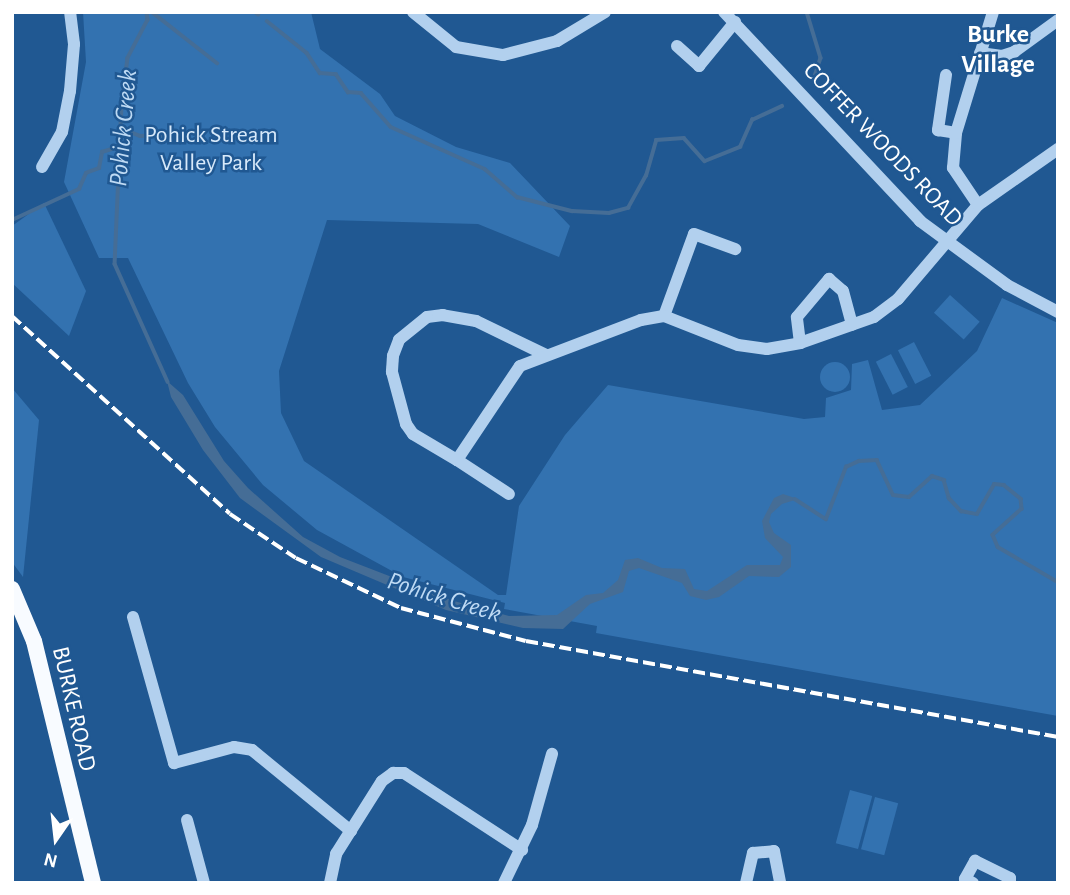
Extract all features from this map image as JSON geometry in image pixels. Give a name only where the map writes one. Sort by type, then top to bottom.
[{"type":"main road","name":"BURKE ROAD","points":[[12,589],[34,640],[93,883]]},
{"type":"street","points":[[42,167],[62,132],[70,91],[74,44],[70,12]]},
{"type":"street","points":[[413,12],[456,47],[503,55],[557,41],[605,12]]},
{"type":"street","name":"COFFER WOODS ROAD","points":[[724,12],[899,201],[947,243],[1007,285],[1058,312]]},
{"type":"street","points":[[978,205],[953,168],[956,133],[993,12]]},
{"type":"street","points":[[980,53],[1002,56],[1014,52],[1058,20]]},
{"type":"street","points":[[677,46],[699,65],[735,22]]},
{"type":"street","points":[[946,75],[938,130],[956,133]]},
{"type":"street","points":[[457,460],[510,375],[546,355],[641,320],[664,316],[748,347],[800,343],[874,317],[898,299],[978,205],[1058,149]]},
{"type":"street","points":[[664,316],[694,234],[735,249]]},
{"type":"street","points":[[800,343],[797,317],[829,279],[843,291],[852,325]]},
{"type":"street","points":[[509,494],[414,434],[406,424],[392,372],[399,340],[427,317],[443,315],[476,321],[546,355]]},
{"type":"street","points":[[133,617],[174,764],[234,747],[251,750],[351,831]]},
{"type":"street","points":[[504,883],[522,850],[552,754]]},
{"type":"street","points":[[330,883],[336,854],[382,781],[393,773],[404,773],[522,850]]},
{"type":"street","points":[[187,820],[204,883]]},
{"type":"street","points":[[746,883],[753,853],[774,851],[780,883]]},
{"type":"street","points":[[973,883],[965,879],[975,861],[1010,878],[1010,883]]},
{"type":"green space","name":"Pohick Stream Valley Park","points":[[83,12],[311,12],[320,49],[380,94],[395,116],[456,147],[510,163],[570,226],[559,257],[478,224],[327,220],[279,371],[281,413],[304,461],[498,595],[506,595],[519,506],[565,435],[608,385],[804,419],[825,417],[826,398],[851,390],[852,364],[868,360],[882,410],[920,405],[977,351],[1002,298],[1058,323],[1058,716],[596,633],[597,626],[504,609],[505,603],[403,577],[317,530],[263,485],[215,427],[188,383],[128,258],[99,258],[64,182],[86,62]]},
{"type":"green space","points":[[44,203],[86,291],[69,336],[12,283],[12,226]]},
{"type":"green space","points":[[950,295],[980,322],[964,340],[934,313]]},
{"type":"green space","points":[[914,342],[931,376],[915,384],[898,350]]},
{"type":"green space","points":[[891,354],[908,387],[893,395],[876,362]]},
{"type":"green space","points":[[835,362],[841,363],[849,371],[849,383],[841,391],[835,392],[829,391],[821,383],[820,377],[821,371],[829,363]]},
{"type":"green space","points":[[12,388],[39,420],[23,577],[12,562]]},
{"type":"green space","points":[[850,790],[872,796],[858,849],[836,843]]},
{"type":"green space","points":[[875,797],[898,803],[884,855],[861,849]]},
{"type":"water","points":[[167,381],[183,395],[224,461],[248,488],[303,537],[340,557],[454,601],[509,616],[557,615],[586,595],[603,593],[618,580],[625,560],[638,558],[662,568],[685,569],[694,589],[707,591],[747,565],[780,565],[783,557],[765,538],[762,521],[774,498],[783,494],[798,499],[782,504],[771,514],[769,522],[774,533],[791,545],[791,567],[779,577],[749,576],[719,597],[706,600],[690,596],[682,583],[639,568],[629,571],[623,592],[590,604],[563,629],[523,628],[446,610],[321,557],[240,498],[203,450],[171,397]]},
{"type":"waterway","name":"Pohick Creek","points":[[147,12],[148,20],[128,58],[122,105],[115,264],[168,382]]},
{"type":"waterway","points":[[152,12],[217,63]]},
{"type":"waterway","points":[[807,12],[821,58],[814,80]]},
{"type":"waterway","points":[[267,21],[307,53],[320,73],[336,74],[348,92],[361,93],[391,127],[485,169],[517,197],[572,211],[609,213],[628,208],[646,176],[656,140],[684,138],[705,161],[740,147],[752,120],[782,106]]},
{"type":"waterway","points":[[123,129],[140,136],[167,135]]},
{"type":"waterway","points":[[12,220],[79,189],[86,173],[99,168],[102,152],[118,147]]},
{"type":"waterway","name":"Pohick Creek","points":[[795,499],[826,519],[846,467],[859,461],[877,460],[893,495],[909,497],[932,476],[944,480],[949,498],[961,511],[977,514],[994,484],[1004,485],[1021,499],[1022,509],[993,535],[998,547],[1058,582]]},
{"type":"railway","points":[[12,316],[230,514],[296,558],[401,608],[526,641],[1058,737]]},
{"type":"district","name":"Burke Village","points":[[998,50]]}]
